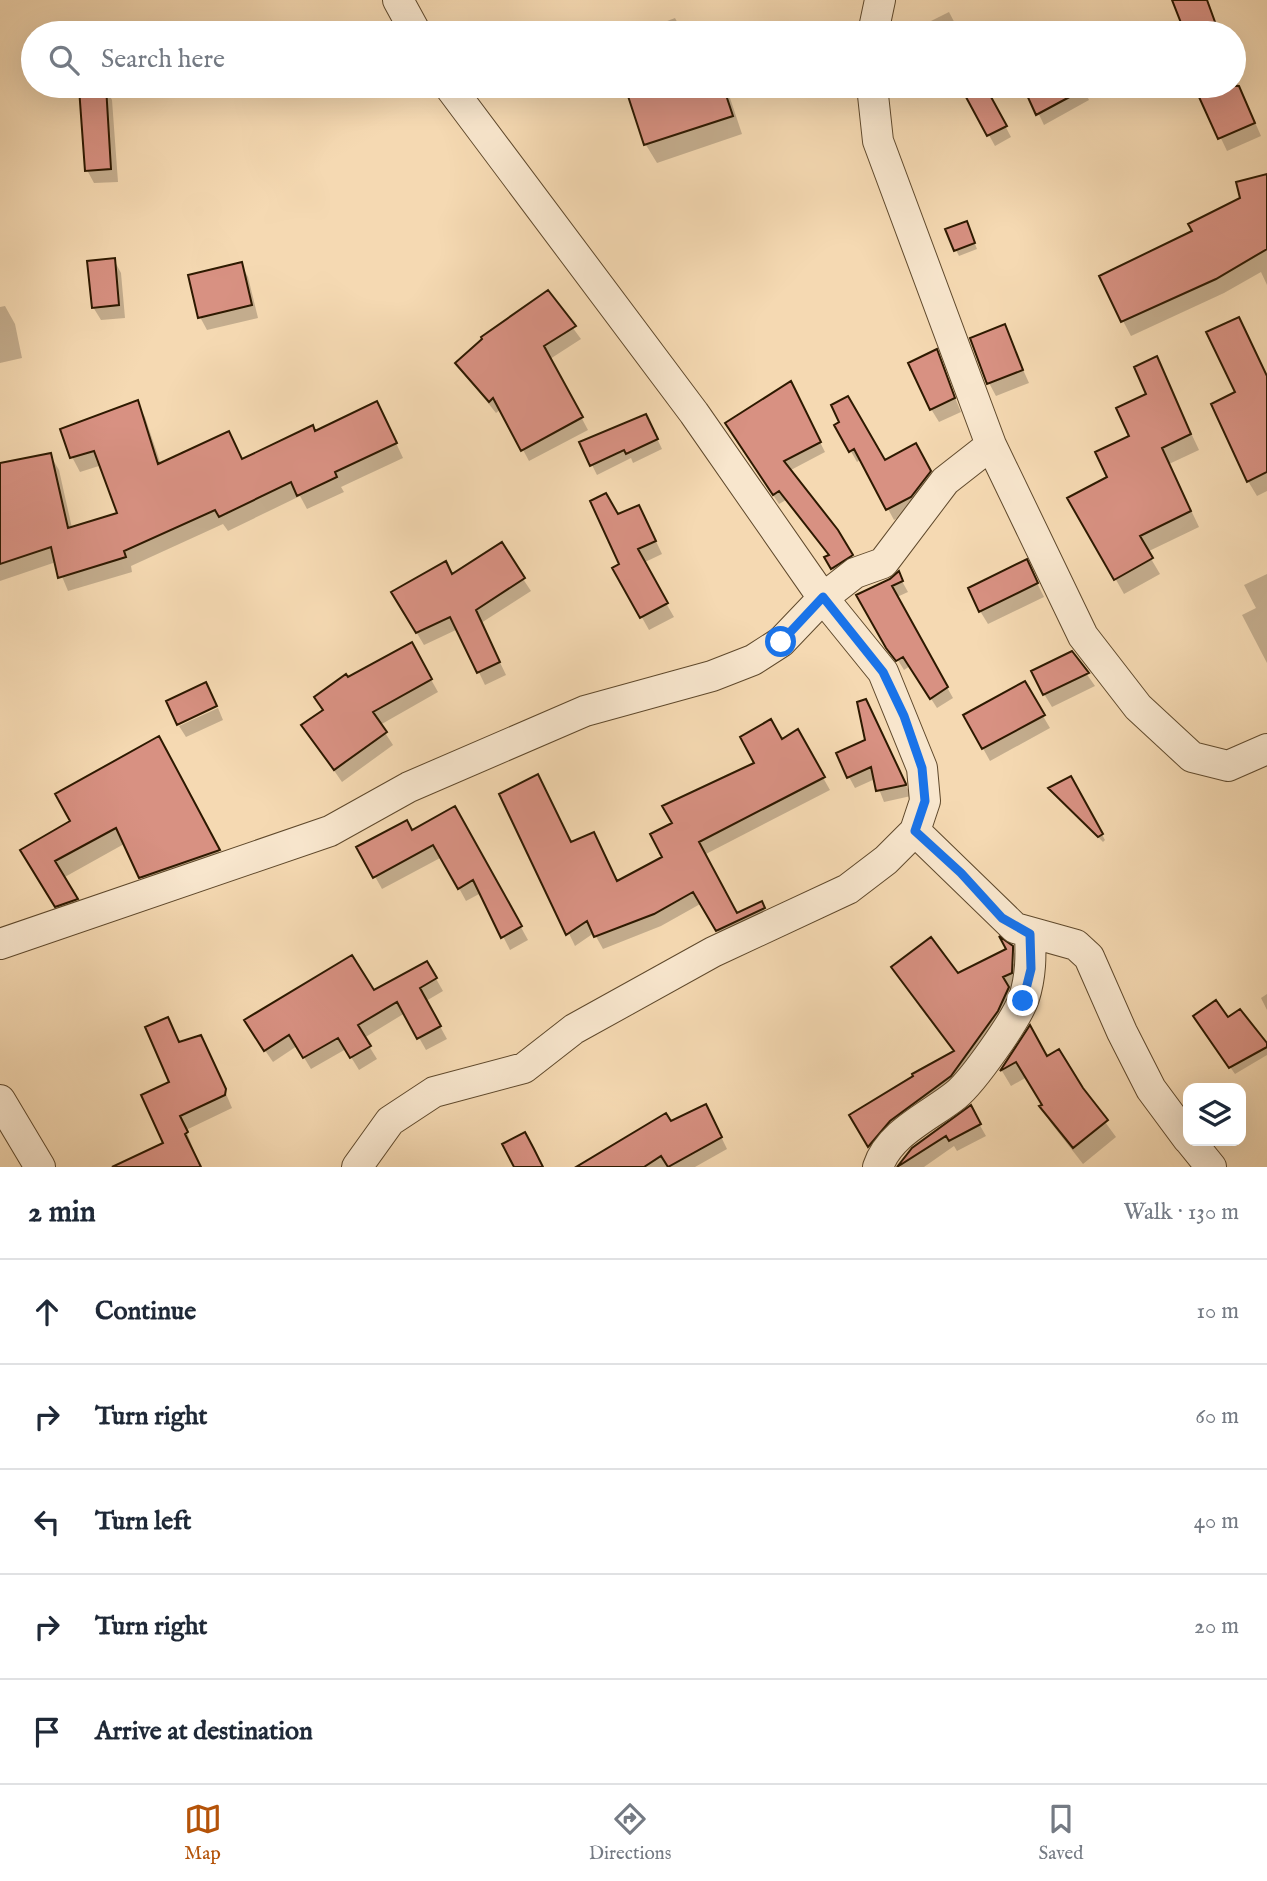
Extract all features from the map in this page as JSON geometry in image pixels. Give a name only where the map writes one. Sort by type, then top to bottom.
[{"type":"street","points":[[398,0],[409,21]]},
{"type":"street","points":[[876,21],[880,0]]},
{"type":"street","points":[[357,1167],[390,1121],[434,1092],[524,1068],[574,1029],[713,952],[848,889],[886,860],[915,831],[925,801],[922,768],[904,716],[883,672],[823,597],[694,413],[458,98]]},
{"type":"street","points":[[873,98],[878,142],[991,445],[1083,636],[1139,707],[1192,757],[1228,766],[1267,749]]},
{"type":"street","points":[[0,944],[330,831],[409,787],[584,711],[712,676],[752,660],[781,642],[823,597],[855,573],[883,563],[945,481],[991,445]]},
{"type":"street","points":[[915,831],[961,873],[1002,918],[1030,934],[1076,945],[1089,957],[1122,1032],[1151,1088],[1183,1132]]},
{"type":"street","points":[[878,1167],[882,1156],[899,1137],[959,1093],[979,1069],[1023,1001],[1031,969],[1030,934]]},
{"type":"street","points":[[0,1100],[40,1167]]},
{"type":"street","points":[[1194,1146],[1211,1167]]},
{"type":"building","points":[[1172,0],[1207,0],[1215,21],[1180,21]]},
{"type":"building","points":[[80,98],[107,98],[111,169],[85,171]]},
{"type":"building","points":[[629,98],[727,98],[733,116],[644,145]]},
{"type":"building","points":[[966,98],[992,98],[1007,126],[987,136]]},
{"type":"building","points":[[1028,98],[1068,98],[1036,115]]},
{"type":"building","points":[[1199,98],[1244,98],[1255,123],[1218,139]]},
{"type":"building","points":[[1267,174],[1267,249],[1216,279],[1121,322],[1099,276],[1192,231],[1188,224],[1240,198],[1236,182]]},
{"type":"building","points":[[967,221],[975,243],[954,251],[945,229]]},
{"type":"building","points":[[115,258],[119,305],[92,308],[87,261]]},
{"type":"building","points":[[242,262],[252,305],[198,318],[188,275]]},
{"type":"building","points":[[548,290],[576,326],[544,346],[583,417],[521,451],[493,398],[489,402],[455,363],[482,339],[481,337]]},
{"type":"building","points":[[1239,317],[1267,376],[1267,472],[1247,482],[1211,404],[1235,392],[1206,332]]},
{"type":"building","points":[[1005,324],[1023,370],[987,384],[970,338]]},
{"type":"building","points":[[937,349],[955,398],[930,410],[908,363]]},
{"type":"building","points":[[1157,356],[1191,434],[1162,448],[1191,511],[1140,536],[1153,558],[1114,580],[1067,498],[1107,477],[1095,452],[1129,436],[1116,408],[1146,394],[1134,367]]},
{"type":"building","points":[[791,381],[821,442],[784,461],[838,530],[853,555],[831,569],[824,557],[829,555],[779,491],[773,495],[725,423]]},
{"type":"building","points":[[848,396],[885,460],[916,443],[931,471],[911,497],[886,510],[854,449],[849,452],[834,425],[839,422],[831,405]]},
{"type":"building","points":[[138,400],[158,464],[229,431],[242,459],[313,425],[315,431],[377,401],[397,443],[335,472],[337,477],[297,496],[291,482],[219,517],[215,510],[124,551],[126,557],[58,578],[51,547],[0,564],[0,463],[51,453],[68,528],[117,513],[94,451],[70,458],[60,429]]},
{"type":"building","points":[[646,414],[658,439],[626,454],[624,450],[590,466],[579,442]]},
{"type":"building","points":[[606,493],[618,514],[639,505],[656,541],[638,549],[668,603],[640,618],[612,568],[619,564],[590,501]]},
{"type":"building","points":[[502,542],[525,578],[476,610],[500,662],[477,673],[450,617],[416,633],[391,592],[446,561],[452,574]]},
{"type":"building","points":[[1027,559],[1038,583],[979,612],[968,588]]},
{"type":"building","points":[[899,571],[903,581],[892,586],[948,687],[930,699],[903,657],[896,661],[886,648],[856,595],[890,579]]},
{"type":"building","points":[[412,642],[432,679],[373,712],[387,732],[334,770],[301,725],[323,710],[314,697],[346,674],[348,677]]},
{"type":"building","points":[[1072,651],[1089,673],[1043,695],[1031,671]]},
{"type":"building","points":[[1025,681],[1045,715],[982,749],[963,715]]},
{"type":"building","points":[[206,682],[217,706],[177,725],[166,701]]},
{"type":"building","points":[[866,699],[906,785],[876,791],[871,767],[847,778],[836,753],[865,740],[857,702]]},
{"type":"building","points":[[771,719],[782,739],[798,729],[825,777],[699,842],[737,913],[762,901],[765,908],[716,931],[693,892],[654,914],[594,937],[587,921],[566,935],[499,794],[538,774],[571,842],[594,832],[617,881],[662,857],[650,834],[672,823],[662,806],[754,763],[740,737]]},
{"type":"building","points":[[159,736],[220,850],[139,878],[116,828],[55,861],[78,899],[55,907],[20,850],[70,821],[55,794]]},
{"type":"building","points":[[1071,776],[1103,834],[1098,837],[1048,788]]},
{"type":"building","points":[[455,806],[522,926],[501,938],[473,880],[458,889],[433,845],[373,878],[356,847],[407,820],[412,830]]},
{"type":"building","points":[[999,936],[1013,946],[1013,950],[1012,973],[1003,977],[1009,987],[998,1011],[951,1076],[890,1121],[868,1147],[849,1115],[913,1076],[912,1074],[954,1051],[891,967],[931,937],[958,973],[1006,949]]},
{"type":"building","points":[[352,955],[374,990],[427,961],[437,978],[420,988],[441,1026],[417,1039],[397,1002],[358,1025],[371,1046],[350,1058],[338,1038],[303,1058],[289,1035],[264,1051],[244,1020]]},
{"type":"building","points":[[1216,1000],[1228,1017],[1240,1009],[1267,1043],[1267,1047],[1229,1068],[1193,1016]]},
{"type":"building","points":[[168,1017],[179,1042],[201,1035],[226,1089],[225,1095],[180,1116],[188,1132],[185,1134],[201,1167],[112,1167],[163,1143],[141,1095],[169,1082],[145,1027]]},
{"type":"building","points":[[1030,1025],[1047,1056],[1059,1049],[1083,1088],[1108,1120],[1073,1148],[1039,1106],[1042,1105],[1016,1062],[1000,1071]]},
{"type":"building","points":[[706,1104],[722,1137],[668,1167],[661,1156],[644,1167],[576,1167],[666,1113],[671,1121]]},
{"type":"building","points":[[971,1105],[981,1124],[949,1141],[946,1136],[897,1167],[912,1148]]},
{"type":"building","points":[[525,1132],[543,1167],[514,1167],[502,1144]]},
{"type":"route","points":[[781,642],[823,597],[883,672],[904,716],[922,768],[925,801],[915,831],[961,873],[1002,918],[1015,928],[1030,934],[1031,969],[1023,1001]]}]
